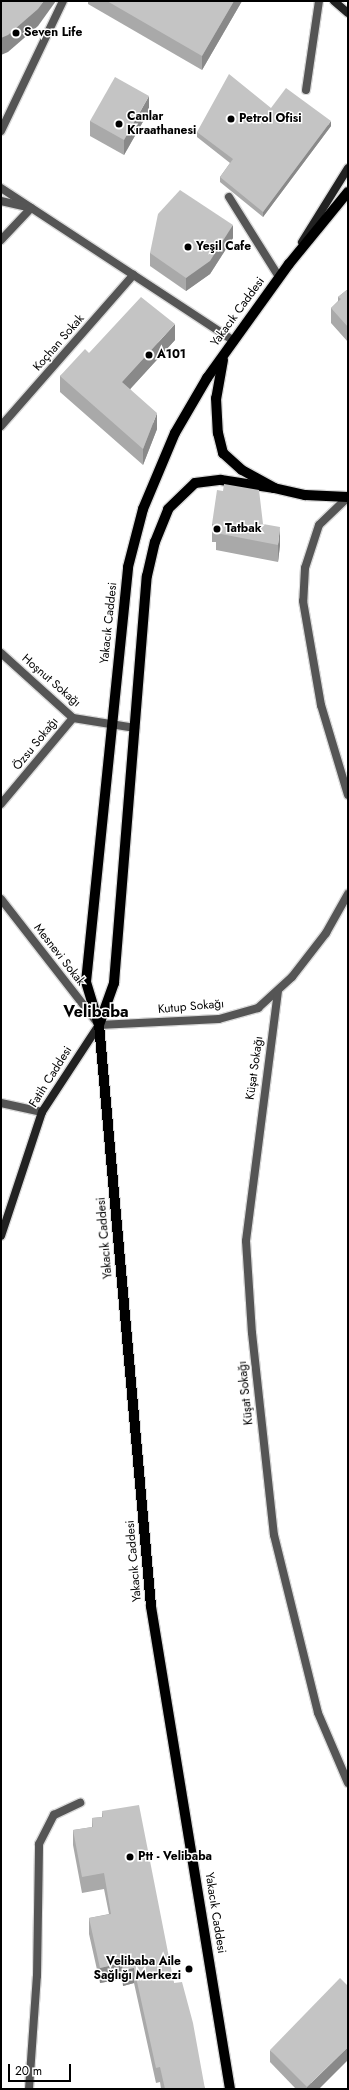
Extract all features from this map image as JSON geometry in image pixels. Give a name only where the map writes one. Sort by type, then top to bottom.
[{"type":"main road","name":"Yakacık Caddesi","points":[[230,2089],[152,1606],[99,1025],[86,982],[128,568],[143,509],[184,416],[225,353],[279,277],[348,192]]},
{"type":"main road","points":[[225,353],[216,398],[218,433],[224,453],[242,470],[274,488]]},
{"type":"main road","name":"Yakacık Caddesi","points":[[99,1025],[114,983],[147,576],[168,508],[181,492],[195,483],[208,480],[347,498]]},
{"type":"street","points":[[1,131],[63,1]]},
{"type":"street","points":[[306,90],[319,1]]},
{"type":"street","points":[[334,1],[348,13]]},
{"type":"street","name":"Yakacık Caddesi","points":[[289,264],[348,168]]},
{"type":"street","points":[[1,188],[234,341]]},
{"type":"street","points":[[229,197],[279,277]]},
{"type":"street","points":[[1,201],[31,208]]},
{"type":"street","points":[[1,240],[31,208]]},
{"type":"street","name":"Koçhan Sokak","points":[[1,426],[133,275]]},
{"type":"street","points":[[347,498],[319,525],[304,568],[303,601],[321,705],[348,795]]},
{"type":"street","name":"Hoşnut Sokağı","points":[[1,653],[73,718],[135,728]]},
{"type":"street","name":"Özsu Sokağı","points":[[1,804],[73,718]]},
{"type":"street","name":"Kutup Sokağı","points":[[99,1025],[219,1019],[258,1008],[278,991],[326,933],[348,894]]},
{"type":"street","name":"Mesnevi Sokak","points":[[1,899],[99,1025]]},
{"type":"street","name":"Küşat Sokağı","points":[[278,991],[246,1241],[252,1333],[274,1535],[318,1713],[348,1783]]},
{"type":"street","name":"Fatih Caddesi","points":[[1,1236],[42,1112],[99,1025]]},
{"type":"street","points":[[1,1103],[42,1112]]},
{"type":"street","points":[[29,2089],[37,1976],[39,1844],[54,1815],[80,1803]]},
{"type":"building","points":[[1,1],[44,1],[38,9],[8,35],[1,38]]},
{"type":"building","points":[[107,1],[234,1],[202,56]]},
{"type":"building","points":[[229,74],[271,108],[286,88],[331,121],[263,212],[220,177],[233,159],[197,132]]},
{"type":"building","name":"Canlar Kıraathanesi","points":[[115,77],[149,96],[124,140],[90,121]]},
{"type":"building","points":[[180,190],[233,225],[210,261],[186,278],[150,253],[158,214]]},
{"type":"building","points":[[348,289],[348,327],[331,308],[341,299],[338,297]]},
{"type":"building","points":[[141,297],[175,324],[122,382],[157,413],[143,449],[60,376],[85,349],[89,353]]},
{"type":"building","points":[[224,484],[259,490],[263,524],[280,527],[278,545],[216,533],[217,525],[212,524],[217,490],[223,491]]},
{"type":"building","points":[[139,1805],[174,1983],[182,1982],[193,2023],[205,2089],[165,2089],[160,2067],[156,2068],[134,1968],[123,1970],[122,1963],[100,1968],[89,1918],[111,1914],[104,1873],[82,1877],[73,1830],[93,1827],[92,1818],[103,1817],[102,1811]]},
{"type":"building","points":[[340,1978],[348,1986],[348,2047],[307,2087],[270,2050]]},
{"type":"place","name":"Seven Life","points":[[16,33]]},
{"type":"place","name":"Petrol Ofisi","points":[[231,119]]},
{"type":"place","name":"Canlar Kıraathanesi","points":[[119,124]]},
{"type":"place","name":"Yeşil Cafe","points":[[188,247]]},
{"type":"place","name":"A101","points":[[149,355]]},
{"type":"place","name":"Tatbak","points":[[217,529]]},
{"type":"place","name":"Ptt - Velibaba","points":[[130,1857]]},
{"type":"place","name":"Velibaba Aile Sağlığı Merkezi","points":[[189,1969]]},
{"type":"district","name":"Velibaba","points":[[96,1012]]}]
